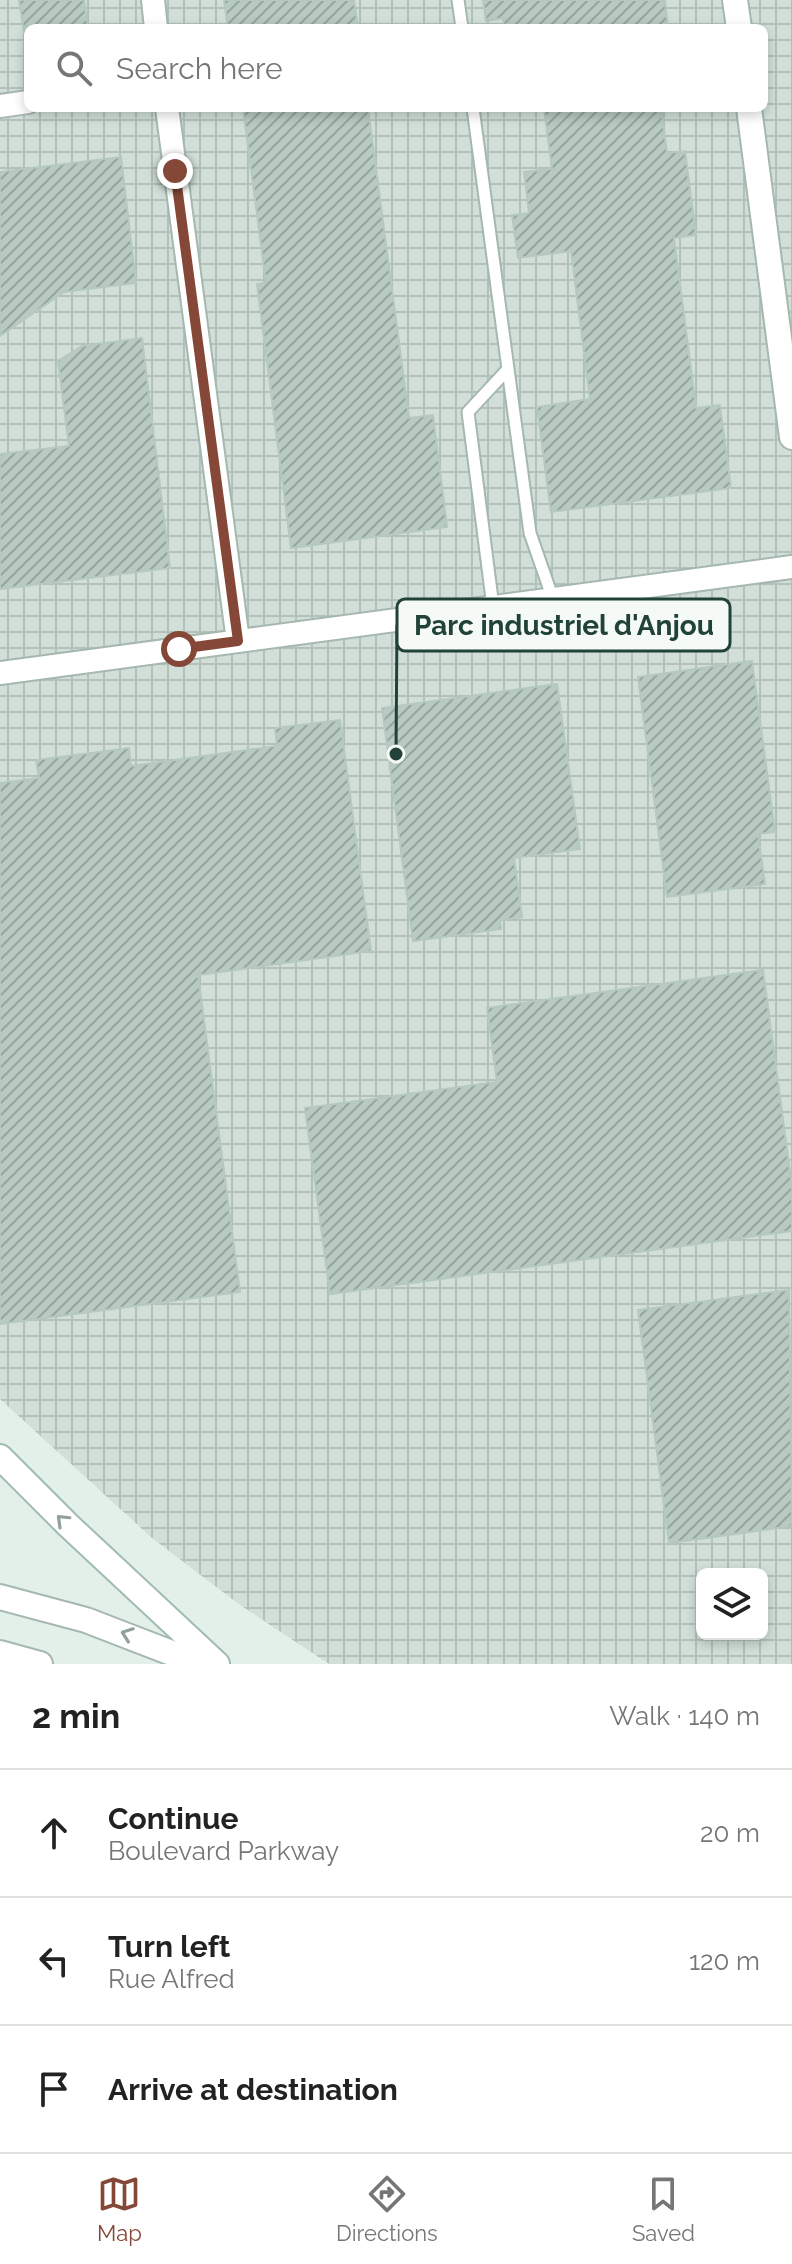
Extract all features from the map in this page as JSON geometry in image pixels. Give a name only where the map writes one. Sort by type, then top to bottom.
[{"type":"street","points":[[153,0],[156,24]]},
{"type":"street","points":[[735,0],[738,24]]},
{"type":"street","points":[[0,106],[24,103]]},
{"type":"street","points":[[168,112],[238,641]]},
{"type":"street","points":[[750,112],[792,437]]},
{"type":"street","points":[[0,673],[792,567]]},
{"type":"street","points":[[0,1457],[217,1664]]},
{"type":"street","points":[[0,1597],[100,1624],[200,1664]]},
{"type":"street","points":[[0,1653],[40,1664]]},
{"type":"lane","points":[[458,0],[461,24]]},
{"type":"lane","points":[[474,112],[530,533],[553,599]]},
{"type":"lane","points":[[493,607],[468,412],[508,369]]},
{"type":"shaded area","points":[[0,0],[792,0],[792,1664],[329,1664],[240,1605],[152,1538],[0,1399]]},
{"type":"building","points":[[19,0],[84,0],[87,24],[24,24],[24,32]]},
{"type":"building","points":[[224,0],[354,0],[357,24],[227,24]]},
{"type":"building","points":[[483,0],[665,0],[668,24],[504,24],[503,18],[486,21]]},
{"type":"building","points":[[244,112],[369,112],[409,418],[433,415],[447,527],[291,548],[257,284],[266,283]]},
{"type":"building","points":[[545,112],[662,112],[667,153],[685,151],[696,235],[674,238],[696,408],[720,405],[731,488],[551,512],[537,407],[590,399],[571,251],[518,258],[512,215],[529,213],[524,172],[552,169]]},
{"type":"building","points":[[121,157],[136,283],[64,292],[0,336],[0,172]]},
{"type":"building","points":[[142,338],[170,568],[0,589],[0,454],[69,446],[58,361],[82,346]]},
{"type":"building","points":[[752,661],[775,832],[758,834],[765,884],[667,897],[638,677]]},
{"type":"building","points":[[557,684],[580,849],[514,858],[522,917],[500,920],[501,929],[413,941],[382,708]]},
{"type":"building","points":[[340,720],[371,951],[198,975],[240,1292],[0,1324],[0,783],[39,778],[36,760],[129,748],[131,766],[277,746],[275,728]]},
{"type":"building","points":[[763,970],[792,1187],[792,1231],[330,1294],[305,1108],[497,1082],[487,1008]]},
{"type":"building","points":[[789,1290],[792,1526],[669,1543],[638,1310]]},
{"type":"place","name":"Parc industriel d'Anjou","points":[[396,754]]},
{"type":"route","points":[[175,171],[238,641],[179,649]]}]
